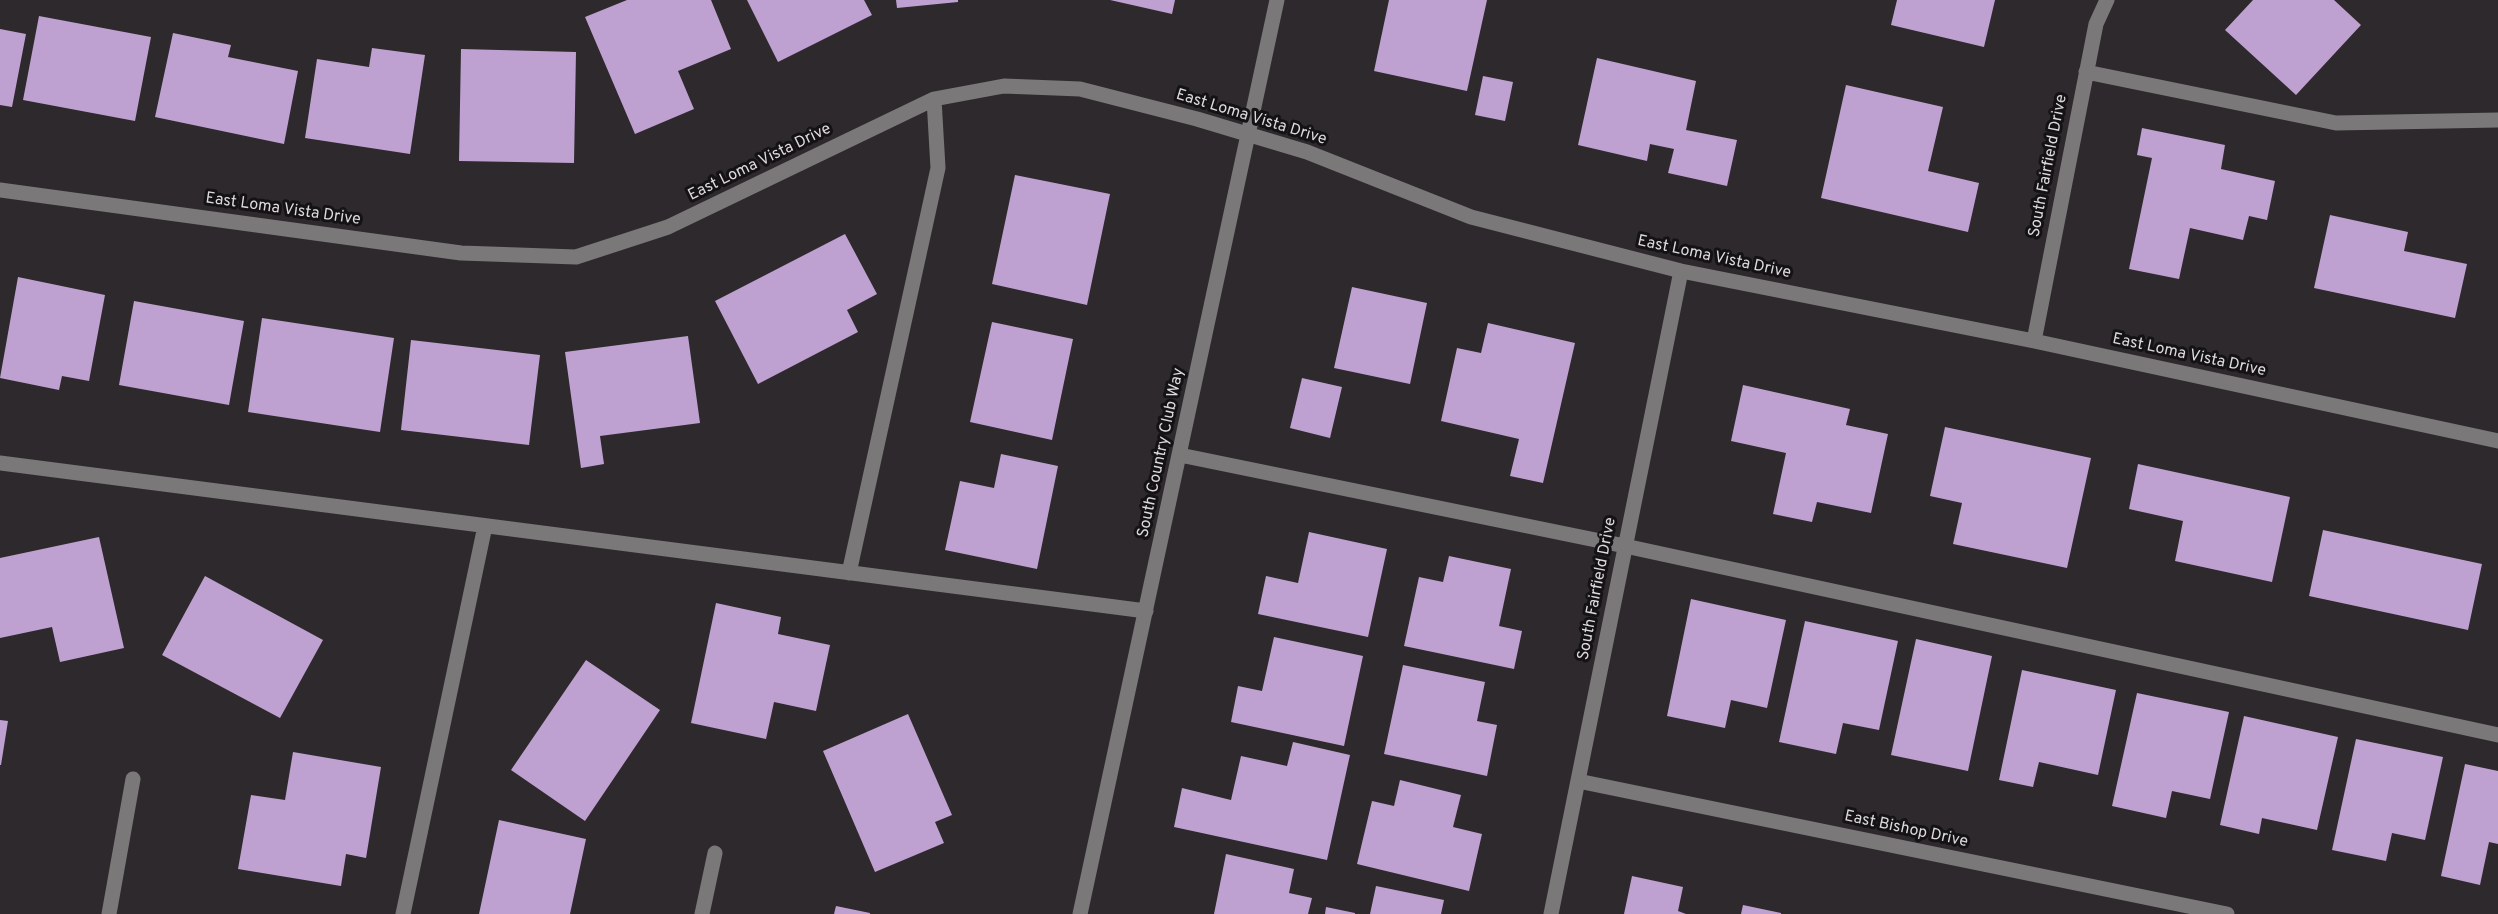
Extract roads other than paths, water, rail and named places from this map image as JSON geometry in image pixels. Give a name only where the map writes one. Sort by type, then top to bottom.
[{"type":"street","name":"South Country Club Way","points":[[1080,914],[1277,0]]},
{"type":"street","name":"South Fairfield Drive","points":[[2034,341],[2096,24],[2107,0]]},
{"type":"street","points":[[2086,72],[2336,123],[2498,120]]},
{"type":"street","name":"East Loma Vista Drive","points":[[0,190],[461,253],[576,258],[668,227],[934,99],[1005,86],[1080,89],[1249,134],[1306,152],[1470,217],[1681,271],[2034,341],[2498,441]]},
{"type":"street","points":[[849,573],[938,168],[934,99]]},
{"type":"street","name":"South Fairfield Drive","points":[[1551,914],[1681,271]]},
{"type":"street","points":[[1180,455],[1625,546],[2498,735]]},
{"type":"street","points":[[0,463],[1146,611]]},
{"type":"street","points":[[403,914],[485,526]]},
{"type":"street","points":[[109,914],[133,779]]},
{"type":"street","name":"East Bishop Drive","points":[[1578,781],[2227,914]]},
{"type":"street","points":[[702,914],[715,853]]}]
